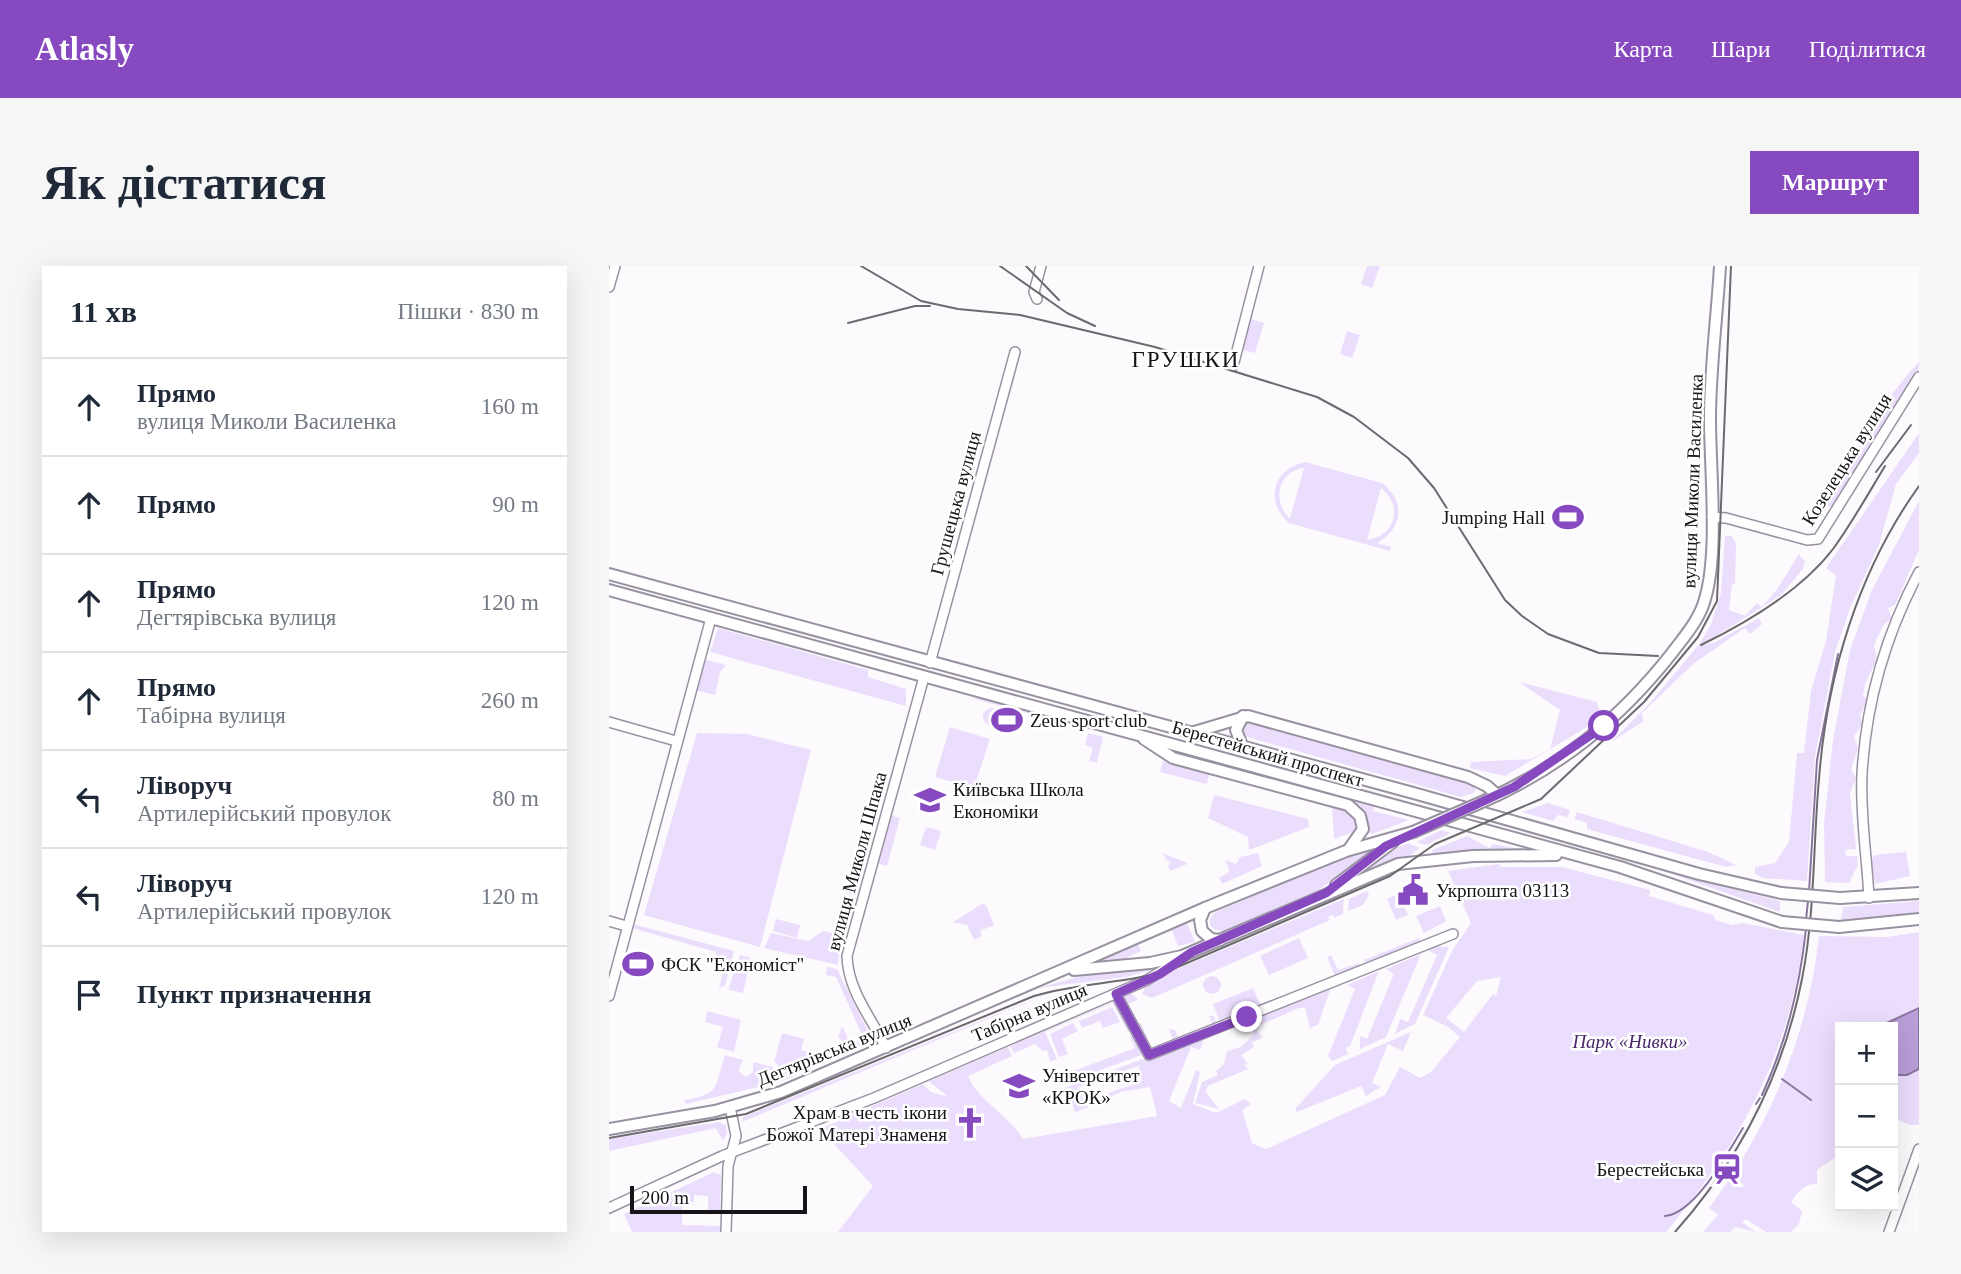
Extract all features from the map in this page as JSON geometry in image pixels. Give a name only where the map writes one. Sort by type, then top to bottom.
[{"type":"main road","name":"вулиця Миколи Василенка","points":[[1408,834],[1497,795],[1555,762],[1604,726],[1638,696],[1687,634],[1705,600],[1712,517],[1710,412],[1720,266]]},
{"type":"main road","name":"Берестейський проспект","points":[[609,575],[1699,874],[1781,893],[1840,898],[1919,893]]},
{"type":"main road","name":"Берестейський проспект","points":[[609,590],[1579,856],[1782,922],[1839,927],[1919,919]]},
{"type":"main road","points":[[1190,733],[1243,716],[1468,777],[1487,786],[1497,795]]},
{"type":"main road","points":[[1243,716],[1236,730],[1243,748]]},
{"type":"main road","points":[[1143,736],[1146,742],[1173,758],[1348,805],[1360,816],[1363,829],[1346,851]]},
{"type":"main road","points":[[1326,893],[1369,858],[1408,834]]},
{"type":"main road","name":"Дегтярівська вулиця","points":[[609,1129],[730,1107],[781,1092],[1064,972],[1205,908],[1346,851],[1408,834]]},
{"type":"main road","name":"Табірна вулиця","points":[[1192,952],[1326,893],[1409,862],[1501,855],[1579,856]]},
{"type":"main road","points":[[1205,908],[1200,920],[1202,932],[1211,939],[1220,940]]},
{"type":"main road","name":"Дегтярівська вулиця","points":[[1064,972],[1150,963],[1192,952]]},
{"type":"street","points":[[609,287],[615,266]]},
{"type":"street","points":[[1037,299],[1034,292],[1041,266]]},
{"type":"street","points":[[1233,366],[1259,266]]},
{"type":"street","name":"Грушецька вулиця","points":[[930,663],[1015,352]]},
{"type":"street","name":"Козелецька вулиця","points":[[1712,517],[1726,518],[1807,540],[1821,536],[1919,377]]},
{"type":"street","points":[[1869,898],[1862,782],[1867,724],[1894,625],[1919,572]]},
{"type":"street","points":[[609,996],[711,618]]},
{"type":"street","name":"вулиця Миколи Шпака","points":[[886,1048],[847,975],[846,956],[924,677]]},
{"type":"street","points":[[609,722],[676,741]]},
{"type":"street","points":[[609,921],[626,926]]},
{"type":"street","points":[[1116,994],[1149,1055],[1453,934]]},
{"type":"street","name":"Табірна вулиця","points":[[609,1208],[732,1153],[874,1098],[1132,987],[1192,952]]},
{"type":"street","points":[[726,1232],[732,1153],[736,1136],[730,1107]]},
{"type":"street","points":[[1889,1232],[1919,1149]]},
{"type":"green space","points":[[1367,266],[1380,266],[1372,288],[1361,284]]},
{"type":"green space","points":[[1248,318],[1264,323],[1255,353],[1239,349]]},
{"type":"green space","points":[[1347,331],[1360,335],[1352,358],[1340,354]]},
{"type":"green space","points":[[1919,362],[1919,373],[1908,385],[1832,507],[1821,505],[1827,487],[1836,492],[1872,423]]},
{"type":"green space","points":[[1919,433],[1919,453],[1896,484],[1879,545],[1851,606],[1835,652],[1815,757],[1807,881],[1763,878],[1755,874],[1755,867],[1775,863],[1789,842],[1797,753],[1804,753],[1811,691],[1826,641],[1836,576],[1826,568]]},
{"type":"green space","points":[[1305,462],[1382,483],[1390,490],[1398,506],[1396,523],[1386,537],[1377,543],[1391,547],[1390,551],[1289,523],[1276,505],[1275,496],[1279,479],[1285,471]],"holes":[[[1304,468],[1290,518],[1289,518],[1281,503],[1280,488],[1288,475]],[[1381,488],[1392,503],[1393,519],[1384,533],[1367,540]]]},
{"type":"green space","points":[[1919,501],[1919,550],[1895,605],[1888,608],[1892,619],[1884,624],[1874,645],[1877,659],[1865,684],[1863,696],[1868,699],[1860,715],[1863,724],[1854,736],[1858,749],[1851,769],[1856,778],[1850,794],[1856,849],[1845,850],[1846,856],[1857,856],[1858,865],[1849,883],[1825,882],[1824,824],[1833,740],[1850,650],[1872,590]]},
{"type":"green space","points":[[1725,536],[1732,536],[1736,544],[1735,584],[1732,584],[1729,610],[1745,616],[1757,603],[1761,607],[1778,587],[1802,549],[1799,554],[1805,562],[1803,569],[1781,595],[1700,646],[1715,642],[1759,618],[1762,624],[1750,634],[1745,628],[1693,664],[1641,714],[1644,721],[1611,742],[1650,703],[1700,643],[1711,624],[1721,593]]},
{"type":"green space","points":[[718,628],[868,670],[868,677],[906,689],[906,706],[710,652]]},
{"type":"green space","points":[[703,659],[726,665],[720,672],[715,695],[694,690]]},
{"type":"green space","points":[[1519,682],[1597,702],[1602,718],[1505,776],[1470,768],[1471,762],[1531,759],[1550,749],[1560,710]]},
{"type":"green space","points":[[982,696],[1132,737],[1140,742],[974,699]]},
{"type":"green space","points":[[992,708],[998,711],[1001,717],[998,723],[992,726],[986,723],[983,717],[986,711]]},
{"type":"green space","points":[[1250,721],[1471,781],[1474,793],[1461,797],[1243,736],[1240,727]]},
{"type":"green space","points":[[950,727],[990,739],[974,788],[935,777]]},
{"type":"green space","points":[[697,733],[747,734],[811,750],[760,947],[644,915]]},
{"type":"green space","points":[[1088,733],[1103,737],[1097,763],[1089,761],[1093,748],[1085,745]]},
{"type":"green space","points":[[1163,761],[1209,774],[1207,784],[1160,772]]},
{"type":"green space","points":[[1214,795],[1308,819],[1309,827],[1249,850],[1248,837],[1208,818]]},
{"type":"green space","points":[[1341,796],[1374,807],[1373,811],[1409,820],[1372,834],[1368,833],[1361,810]]},
{"type":"green space","points":[[1332,803],[1348,808],[1354,814],[1356,831],[1334,839]]},
{"type":"green space","points":[[1548,803],[1570,810],[1568,817],[1558,815],[1553,821],[1522,812]]},
{"type":"green space","points":[[1577,812],[1708,852],[1736,865],[1726,867],[1587,829],[1587,823],[1574,819]]},
{"type":"green space","points":[[890,815],[900,818],[887,866],[876,863]]},
{"type":"green space","points":[[926,827],[941,831],[935,850],[920,845]]},
{"type":"green space","points":[[1441,830],[1451,833],[1426,845],[1417,842]]},
{"type":"green space","points":[[1467,836],[1489,848],[1493,844],[1532,851],[1433,855],[1432,850]]},
{"type":"green space","points":[[1387,841],[1317,891],[1224,931],[1215,930],[1210,925],[1210,919],[1215,912]]},
{"type":"green space","points":[[1408,843],[1420,848],[1407,858],[1358,876],[1386,853]]},
{"type":"green space","points":[[1906,852],[1910,876],[1875,884],[1871,859],[1875,855]]},
{"type":"green space","points":[[1163,853],[1187,864],[1170,871],[1168,865],[1171,862],[1166,860]]},
{"type":"green space","points":[[1258,853],[1262,866],[1222,884],[1219,878],[1230,871],[1225,860],[1236,864],[1240,857]]},
{"type":"green space","points":[[855,862],[863,864],[854,895],[847,893]]},
{"type":"green space","name":"Парк «Нивки»","points":[[1499,864],[1500,867],[1562,867],[1650,890],[1649,896],[1713,915],[1716,920],[1732,925],[1743,923],[1804,935],[1787,1018],[1758,1094],[1717,1165],[1666,1232],[838,1232],[873,1186],[820,1129],[923,1084],[931,1092],[948,1097],[929,1081],[1008,1047],[1012,1056],[968,1076],[979,1093],[1023,1139],[1157,1116],[1150,1087],[1121,1092],[1075,1113],[1067,1087],[1205,1036],[1200,1050],[1191,1047],[1169,1101],[1181,1108],[1196,1070],[1200,1072],[1193,1104],[1216,1113],[1245,1099],[1251,1104],[1242,1110],[1252,1143],[1266,1149],[1385,1095],[1400,1067],[1420,1078],[1431,1072],[1460,1037],[1448,1027],[1423,1015],[1452,951],[1471,923],[1448,871]],"holes":[[[1501,977],[1496,996],[1493,994],[1464,1032],[1446,1018],[1477,981]],[[1139,1066],[1142,1081],[1084,1102],[1078,1087]]]},
{"type":"green space","points":[[1661,870],[1780,901],[1780,912]]},
{"type":"green space","points":[[1367,891],[1369,895],[1363,905],[1348,911],[1349,899]]},
{"type":"green space","points":[[1399,894],[1408,915],[1396,920],[1387,899]]},
{"type":"green space","points":[[1344,899],[1343,914],[1334,918],[1333,915],[1328,917],[1330,920],[1152,998],[1142,994],[1146,985],[1170,972]]},
{"type":"green space","points":[[845,901],[852,903],[843,936],[840,936],[838,965],[764,948],[771,933],[808,941],[823,931],[836,934]]},
{"type":"green space","points":[[1919,901],[1919,912],[1841,921],[1843,907]]},
{"type":"green space","points":[[982,904],[986,905],[994,925],[980,931],[982,936],[974,940],[967,925],[953,922]]},
{"type":"green space","points":[[1440,906],[1446,921],[1424,933],[1416,916]]},
{"type":"green space","points":[[776,919],[800,925],[797,938],[773,931]]},
{"type":"green space","points":[[1186,921],[1195,942],[1178,946],[1172,931],[1167,933]]},
{"type":"green space","points":[[633,924],[734,951],[725,986],[719,988],[726,959],[716,956],[716,952],[632,928]]},
{"type":"green space","points":[[1919,932],[1919,1125],[1898,1120],[1898,1022],[1835,1022],[1835,1157],[1817,1170],[1817,1184],[1805,1187],[1791,1202],[1802,1211],[1799,1224],[1791,1232],[1766,1232],[1746,1219],[1742,1222],[1756,1232],[1735,1227],[1730,1232],[1703,1232],[1718,1215],[1709,1208],[1750,1146],[1782,1080],[1806,1009],[1819,936],[1887,937]]},
{"type":"green space","points":[[1299,938],[1308,958],[1269,975],[1260,956]]},
{"type":"green space","points":[[1419,938],[1421,944],[1367,966],[1364,960]]},
{"type":"green space","points":[[1138,944],[1141,951],[1124,959],[1097,960],[1114,951]]},
{"type":"green space","points":[[1429,946],[1449,947],[1415,1024],[1395,1034],[1400,1019],[1408,1022],[1437,955],[1429,951]]},
{"type":"green space","points":[[1421,954],[1386,1037],[1360,1049],[1360,1036],[1367,1039],[1394,974],[1386,969]]},
{"type":"green space","points":[[740,955],[751,958],[743,993],[729,990]]},
{"type":"green space","points":[[1331,955],[1338,970],[1359,963],[1361,969],[1336,978],[1327,957]]},
{"type":"green space","points":[[1165,966],[1126,977],[1038,988],[1092,973]]},
{"type":"green space","points":[[827,967],[837,969],[873,1041],[780,1082],[778,1064],[774,1062],[782,1033],[804,1039],[801,1050],[828,1058],[835,1050],[847,1047],[848,1044],[838,1038],[842,1026],[851,1045],[864,1039],[836,977],[826,975]]},
{"type":"green space","points":[[1379,971],[1350,1046],[1346,1048],[1348,1054],[1332,1061],[1328,1056],[1355,989],[1347,985]]},
{"type":"green space","points":[[1212,976],[1218,979],[1221,985],[1218,991],[1212,994],[1206,991],[1203,985],[1206,979]]},
{"type":"green space","points":[[1331,987],[1318,1025],[1310,1028],[1305,1008],[1299,1008],[1260,1025],[1257,1030],[1263,1038],[1252,1042],[1254,1047],[1241,1055],[1248,1064],[1244,1065],[1248,1069],[1208,1086],[1205,1091],[1219,1109],[1195,1103],[1202,1082],[1218,1075],[1216,1071],[1224,1064],[1227,1051],[1241,1047],[1254,1034],[1248,1019]]},
{"type":"green space","points":[[1253,988],[1261,1007],[1221,1024],[1213,1004]]},
{"type":"green space","points":[[1057,990],[742,1122],[743,1117]]},
{"type":"green space","points":[[1129,991],[1138,1000],[1128,1004],[1137,1025],[1141,1023],[1152,1049],[1173,1040],[1169,1029],[1175,1030],[1178,1037],[1212,1024],[1209,1016],[1214,1016],[1217,1024],[1151,1052],[1123,1004],[1121,994]]},
{"type":"green space","points":[[1116,1001],[1133,1027],[1128,1032],[1113,1003],[1045,1032],[1057,1059],[1050,1062],[1047,1050],[1043,1051],[1035,1044],[1014,1053],[1010,1046]]},
{"type":"green space","points":[[1112,1007],[1120,1022],[1103,1028],[1100,1021],[1082,1028],[1079,1021]]},
{"type":"green space","points":[[707,1011],[741,1020],[734,1052],[717,1047],[723,1027],[705,1022]]},
{"type":"green space","points":[[1073,1023],[1078,1031],[1062,1039],[1068,1054],[1059,1057],[1050,1034]]},
{"type":"green space","points":[[1411,1032],[1403,1051],[1388,1044],[1372,1083],[1381,1087],[1366,1096],[1361,1086],[1297,1112],[1295,1109],[1335,1065]]},
{"type":"green space","points":[[1137,1035],[1144,1054],[1066,1083],[1063,1075],[1135,1048],[1130,1037]]},
{"type":"green space","points":[[725,1055],[743,1060],[738,1071],[746,1077],[753,1072],[753,1062],[773,1067],[775,1083],[686,1104],[684,1100],[704,1095],[714,1088]]},
{"type":"green space","points":[[1018,1083],[1024,1083],[1029,1091],[1027,1097],[1018,1099],[1013,1094],[1013,1088]]},
{"type":"green space","points":[[719,1122],[726,1125],[727,1133],[723,1141],[716,1128],[609,1151],[609,1139]]},
{"type":"green space","points":[[714,1172],[721,1175],[720,1214],[708,1213],[708,1196],[694,1195],[694,1202],[682,1205],[682,1225],[720,1226],[720,1232],[632,1232],[624,1214]]},
{"type":"shaded area","points":[[1919,1008],[1919,1069],[1907,1075],[1898,1075],[1898,1022],[1889,1022]]},
{"type":"waterway","points":[[1809,892],[1817,760],[1838,654]]},
{"type":"waterway","points":[[1806,920],[1808,901]]},
{"type":"waterway","points":[[1762,1095],[1791,1014],[1806,929]]},
{"type":"waterway","points":[[1782,1079],[1811,1100]]},
{"type":"waterway","points":[[1756,1104],[1760,1098]]},
{"type":"waterway","points":[[1665,1216],[1676,1213],[1699,1194],[1743,1128]]},
{"type":"tram line","points":[[609,1138],[746,1114],[1034,996],[1138,978],[1173,969],[1390,876],[1435,844],[1541,799],[1644,702],[1698,637],[1717,601],[1731,266]]},
{"type":"railway","points":[[861,266],[921,301],[958,309],[1020,315],[1155,347],[1317,397],[1354,417],[1408,458],[1434,488],[1505,600],[1522,616],[1548,634],[1599,653],[1658,656]]},
{"type":"railway","points":[[1000,266],[1067,313],[1095,326]]},
{"type":"railway","points":[[1026,266],[1059,300]]},
{"type":"railway","points":[[848,323],[915,306],[930,306]]},
{"type":"railway","points":[[1876,472],[1911,425]]},
{"type":"railway","points":[[1701,645],[1773,604],[1820,564],[1840,539],[1885,466]]},
{"type":"railway","points":[[1675,1232],[1720,1175],[1739,1145],[1771,1082],[1783,1049],[1794,1014],[1806,954],[1812,905],[1823,740],[1838,663],[1849,625],[1879,553],[1919,486]]},
{"type":"railway","points":[[1782,924],[1839,929]]},
{"type":"place","name":"Jumping Hall","points":[[1568,517]]},
{"type":"place","name":"Zeus sport club","points":[[1007,720]]},
{"type":"place","name":"Київська Школа Економіки","points":[[930,800]]},
{"type":"place","name":"Укрпошта 03113","points":[[1413,890]]},
{"type":"place","name":"ФСК \"Економіст\"","points":[[638,964]]},
{"type":"place","name":"Університет «КРОК»","points":[[1019,1086]]},
{"type":"place","name":"Храм в честь ікони Божої Матері Знаменя","points":[[970,1123]]},
{"type":"place","name":"Берестейська","points":[[1727,1169]]},
{"type":"district","name":"ГРУШКИ","points":[[1186,359]]},
{"type":"route","points":[[1247,1017],[1149,1055],[1116,994],[1160,974],[1192,952],[1326,893],[1386,846],[1514,787],[1571,751],[1604,726]]}]
